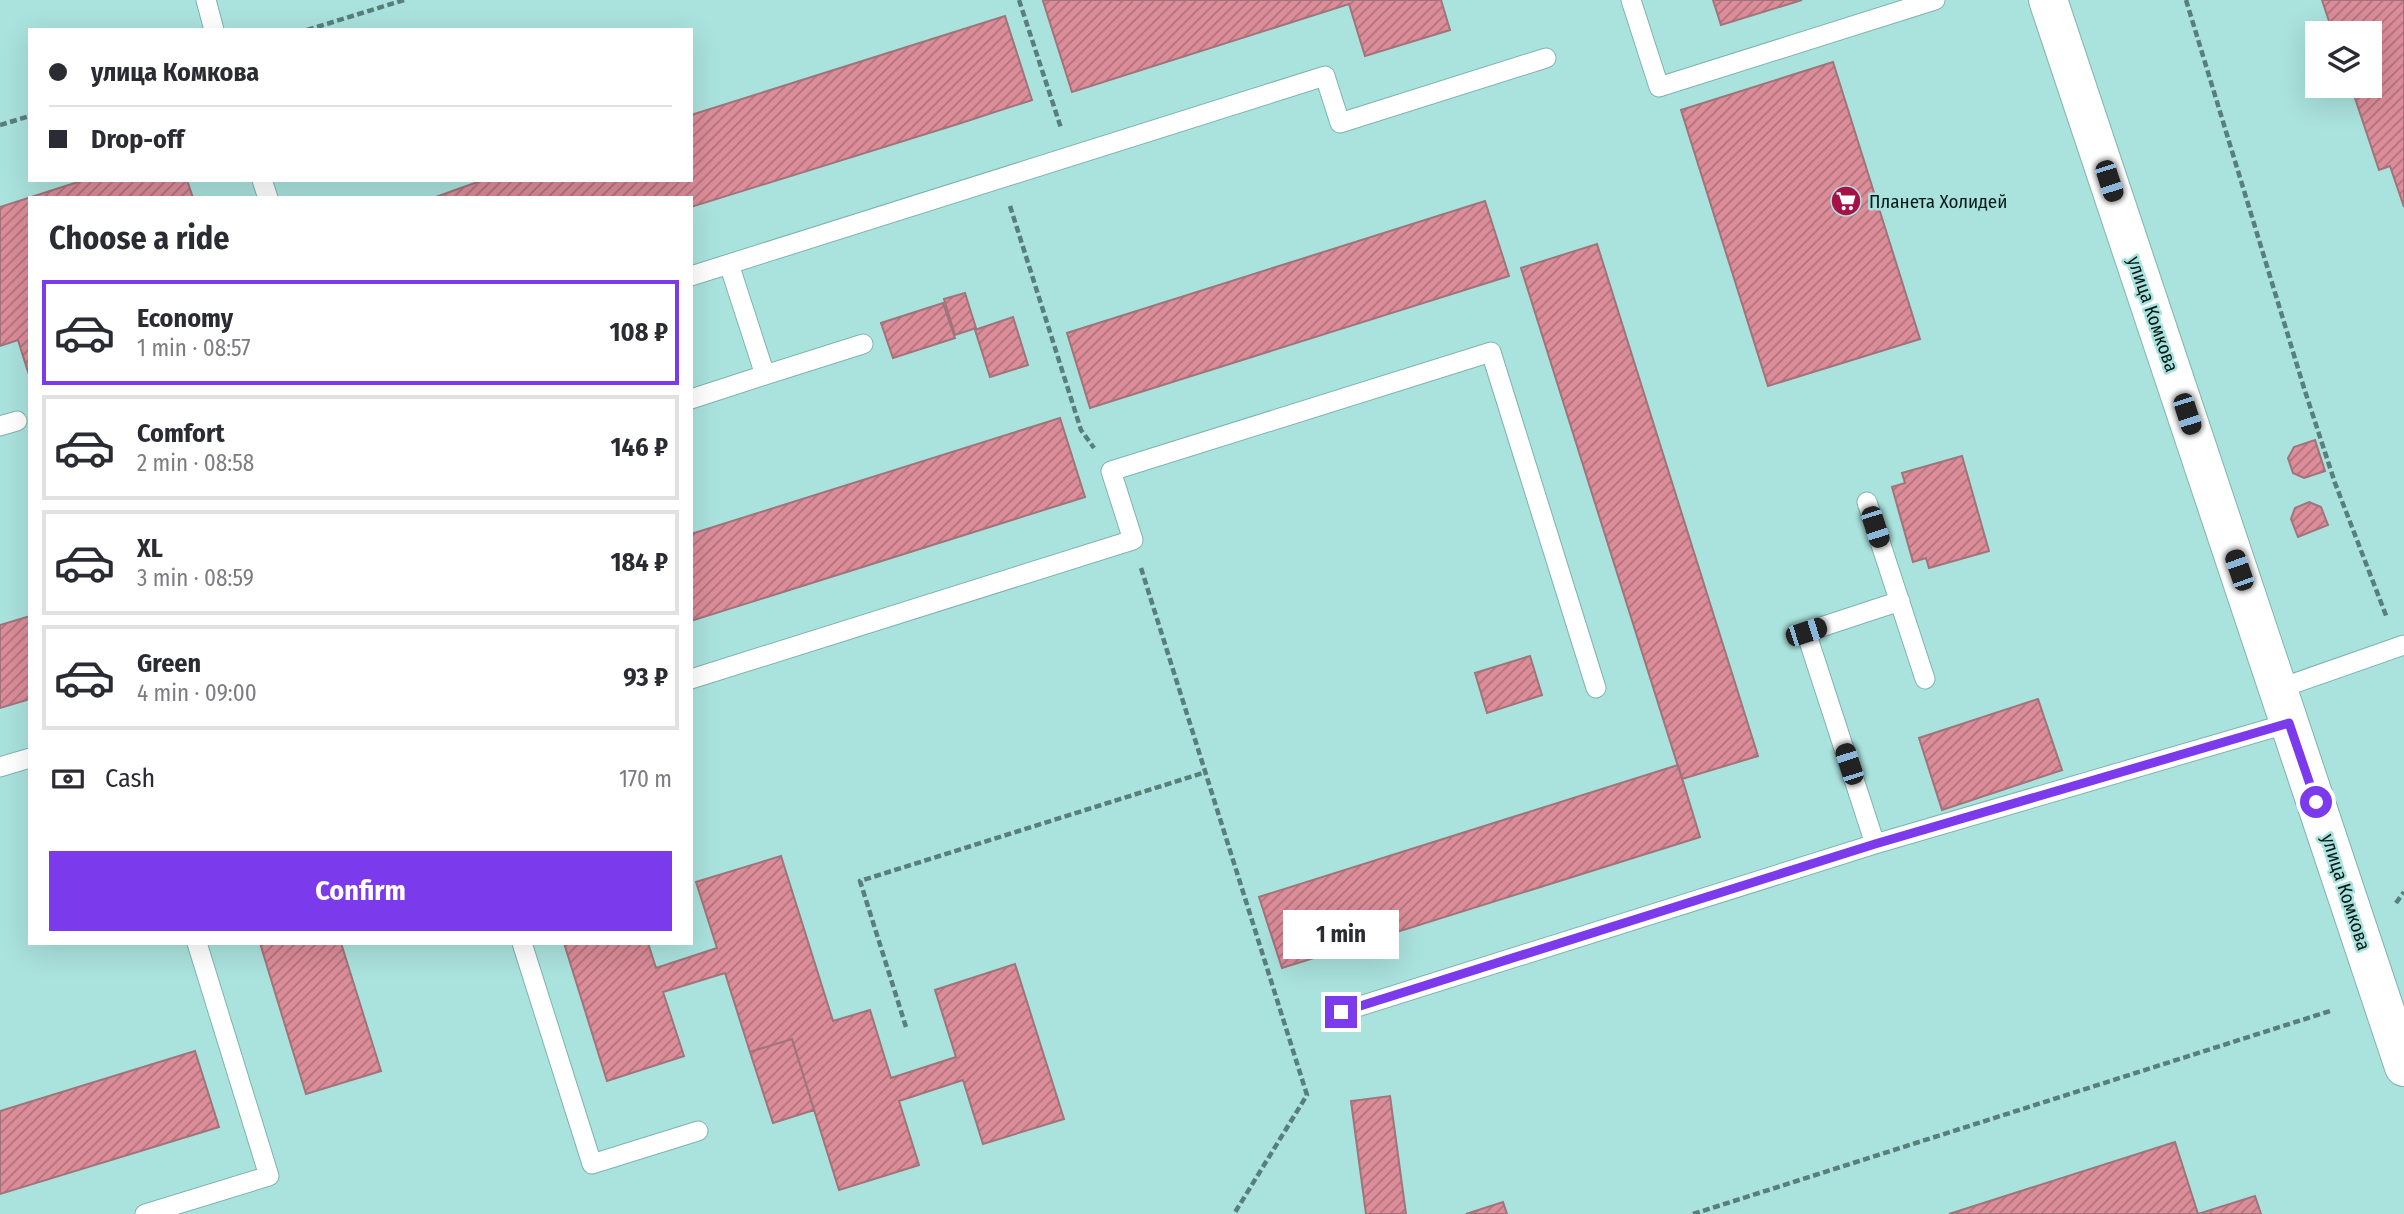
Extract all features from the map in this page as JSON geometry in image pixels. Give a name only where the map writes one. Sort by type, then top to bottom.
[{"type":"street","name":"улица Комкова","points":[[2048,0],[2404,1067]]},
{"type":"lane","points":[[206,0],[213,28]]},
{"type":"lane","points":[[1631,0],[1659,87],[1911,3],[1935,0]]},
{"type":"lane","points":[[693,275],[1325,76],[1340,123],[1546,58]]},
{"type":"lane","points":[[730,264],[765,376]]},
{"type":"lane","points":[[693,398],[863,344]]},
{"type":"lane","points":[[693,678],[1133,540],[1111,471],[1491,352],[1596,688]]},
{"type":"lane","points":[[1867,502],[1925,679]]},
{"type":"lane","points":[[1875,844],[1806,632],[1900,601]]},
{"type":"lane","points":[[1341,1012],[1875,844],[2284,706],[2401,646]]},
{"type":"lane","points":[[0,767],[28,759]]},
{"type":"lane","points":[[145,1214],[269,1176],[198,945]]},
{"type":"lane","points":[[523,945],[592,1164],[698,1131]]},
{"type":"path","points":[[313,28],[404,0]]},
{"type":"path","points":[[1019,0],[1070,156]]},
{"type":"path","points":[[2186,0],[2334,483],[2401,646]]},
{"type":"path","points":[[0,125],[28,117]]},
{"type":"path","points":[[1002,178],[1081,430],[1111,471]]},
{"type":"path","points":[[1133,540],[1307,1095],[1234,1214]]},
{"type":"path","points":[[906,1027],[860,881],[1206,772]]},
{"type":"path","points":[[2396,903],[2404,892]]},
{"type":"path","points":[[1693,1214],[2330,1011]]},
{"type":"building","points":[[1441,0],[1450,30],[1365,56],[1349,4],[1072,92],[1043,1]]},
{"type":"building","points":[[1713,0],[1802,0],[1721,25]]},
{"type":"building","points":[[2322,0],[2404,0],[2404,207],[2390,166],[2379,170],[2355,98],[2382,98],[2382,21],[2329,21]]},
{"type":"building","points":[[1005,16],[1032,100],[693,206],[693,196],[439,196],[477,182],[693,182],[693,114]]},
{"type":"building","points":[[1833,62],[1920,339],[1768,386],[1681,110]]},
{"type":"building","points":[[78,182],[188,182],[192,196],[34,196]]},
{"type":"building","points":[[28,198],[28,372],[18,340],[0,346],[0,207]]},
{"type":"building","points":[[1485,201],[1509,276],[1090,408],[1067,333]]},
{"type":"building","points":[[1597,244],[1758,756],[1682,779],[1521,268]]},
{"type":"building","points":[[965,293],[976,328],[955,335],[944,299]]},
{"type":"building","points":[[943,303],[955,338],[893,358],[881,323]]},
{"type":"building","points":[[1013,317],[1028,365],[990,377],[975,330]]},
{"type":"building","points":[[1060,418],[1085,497],[693,620],[693,533]]},
{"type":"building","points":[[2315,440],[2325,471],[2304,478],[2293,473],[2288,458],[2294,447]]},
{"type":"building","points":[[1962,456],[1989,551],[1929,568],[1926,558],[1913,562],[1892,487],[1905,483],[1902,473]]},
{"type":"building","points":[[2309,502],[2321,507],[2328,525],[2298,537],[2291,519],[2295,508]]},
{"type":"building","points":[[28,617],[28,700],[0,708],[0,625]]},
{"type":"building","points":[[1530,656],[1542,695],[1487,713],[1475,673]]},
{"type":"building","points":[[2038,699],[2062,770],[1942,810],[1919,738]]},
{"type":"building","points":[[1678,765],[1700,837],[1282,968],[1259,897]]},
{"type":"building","points":[[781,856],[833,1021],[870,1010],[891,1078],[956,1057],[935,990],[1015,964],[1064,1119],[983,1144],[963,1080],[899,1101],[919,1165],[839,1190],[792,1039],[750,1052],[725,973],[663,992],[684,1056],[607,1081],[565,945],[649,945],[656,968],[717,948],[696,882]]},
{"type":"building","points":[[261,945],[342,945],[381,1071],[306,1094]]},
{"type":"building","points":[[792,1039],[814,1110],[773,1123],[750,1052]]},
{"type":"building","points":[[195,1051],[219,1127],[0,1194],[0,1111]]},
{"type":"building","points":[[1390,1096],[1406,1214],[1366,1214],[1351,1101]]},
{"type":"building","points":[[2175,1142],[2198,1214],[1949,1214]]},
{"type":"building","points":[[2255,1196],[2261,1214],[2198,1214]]},
{"type":"building","points":[[1503,1202],[1507,1214],[1466,1214]]},
{"type":"place","name":"Планета Холидей","points":[[1846,201]]},
{"type":"route","points":[[1341,1012],[1875,844],[2289,723],[2316,802]]}]
